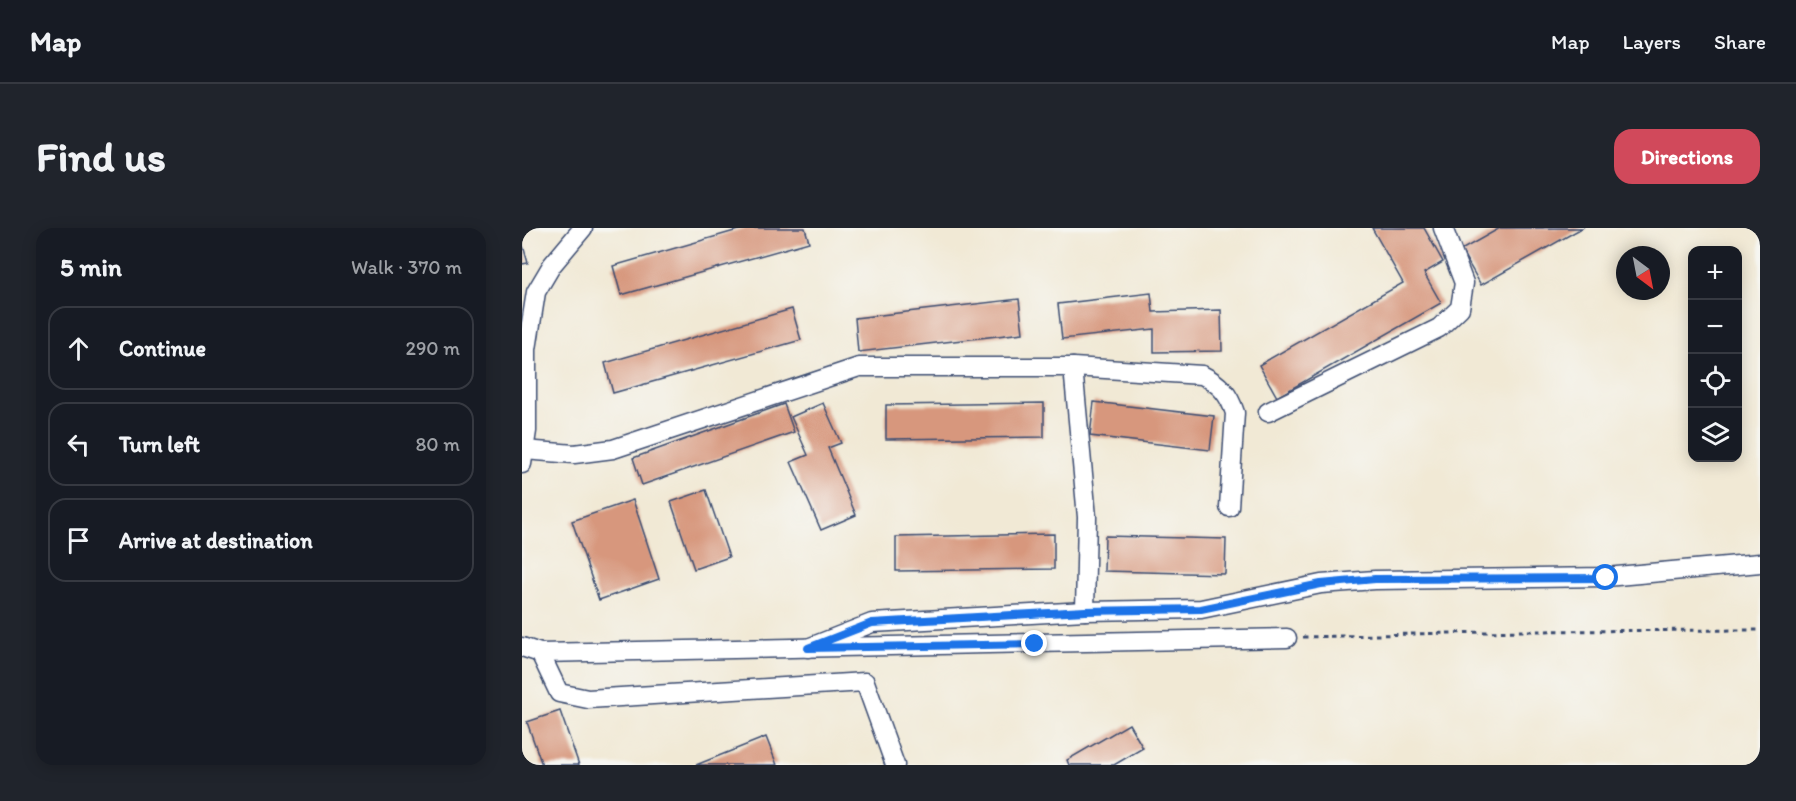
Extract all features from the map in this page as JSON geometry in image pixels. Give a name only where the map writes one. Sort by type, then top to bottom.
[{"type":"street","points":[[583,228],[552,265],[536,292],[527,349],[526,431],[523,457],[613,449],[860,368],[1073,367],[1202,375],[1214,381],[1224,390],[1231,400],[1235,413],[1229,507]]},
{"type":"street","points":[[1268,412],[1438,328],[1460,308],[1464,283],[1443,228]]},
{"type":"street","points":[[1073,367],[1087,517],[1085,611]]},
{"type":"street","points":[[808,648],[872,623],[1085,611],[1201,609],[1321,584],[1375,579],[1606,578],[1760,563]]},
{"type":"street","points":[[522,647],[540,653],[1287,638]]},
{"type":"street","points":[[540,653],[559,693],[588,699],[865,682],[895,765]]},
{"type":"path","points":[[1287,638],[1520,631],[1760,630]]},
{"type":"building","points":[[745,228],[805,228],[809,242],[621,295],[613,266]]},
{"type":"building","points":[[1372,228],[1424,228],[1443,262],[1424,273],[1441,303],[1277,397],[1259,365],[1403,283]]},
{"type":"building","points":[[1500,228],[1582,228],[1481,285],[1461,250]]},
{"type":"building","points":[[522,242],[528,263],[522,264]]},
{"type":"building","points":[[1151,293],[1153,312],[1221,310],[1222,351],[1154,352],[1154,329],[1062,339],[1058,304]]},
{"type":"building","points":[[1019,299],[1023,333],[858,352],[855,318]]},
{"type":"building","points":[[792,309],[801,340],[613,393],[605,363]]},
{"type":"building","points":[[1094,402],[1214,416],[1210,450],[1090,436]]},
{"type":"building","points":[[823,403],[841,443],[828,448],[856,515],[821,530],[791,462],[808,455],[791,417]]},
{"type":"building","points":[[1044,403],[1044,437],[886,439],[886,405]]},
{"type":"building","points":[[784,404],[794,432],[642,485],[633,458]]},
{"type":"building","points":[[706,490],[729,557],[694,569],[671,502]]},
{"type":"building","points":[[633,500],[659,579],[599,600],[572,521]]},
{"type":"building","points":[[1054,534],[1054,569],[896,571],[896,537]]},
{"type":"building","points":[[1105,536],[1226,539],[1225,574],[1104,571]]},
{"type":"building","points":[[560,711],[579,765],[542,765],[527,722]]},
{"type":"building","points":[[1129,724],[1143,748],[1114,765],[1069,765],[1067,760]]},
{"type":"building","points":[[766,737],[777,765],[696,765]]},
{"type":"route","points":[[1035,644],[808,648],[872,623],[1085,611],[1201,609],[1321,584],[1375,579],[1606,578]]}]
